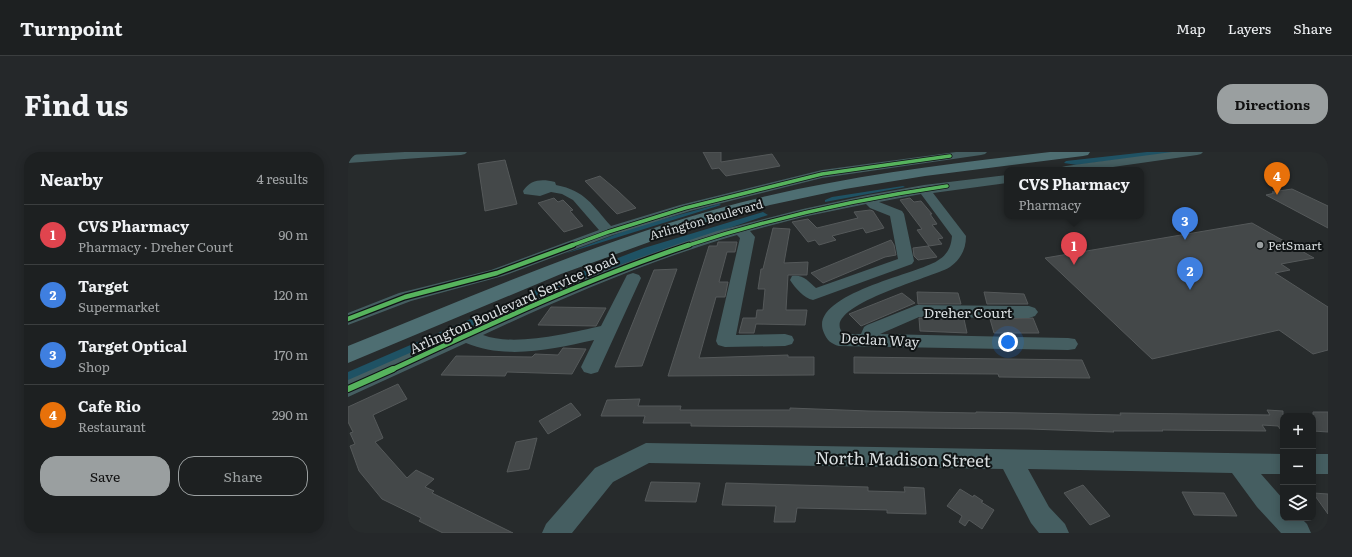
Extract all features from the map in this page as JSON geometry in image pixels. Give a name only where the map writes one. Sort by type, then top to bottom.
[{"type":"highway","points":[[1017,160],[1044,152]]},
{"type":"highway","name":"Arlington Boulevard","points":[[348,355],[563,266],[698,220],[788,197],[865,182],[1083,152]]},
{"type":"highway","points":[[865,182],[1004,176]]},
{"type":"street","points":[[348,159],[461,152]]},
{"type":"street","name":"Arlington Boulevard Service Road","points":[[348,319],[419,293],[497,273],[652,217],[773,185],[860,168],[950,154],[981,152]]},
{"type":"street","points":[[1088,167],[1197,152]]},
{"type":"street","name":"Arlington Boulevard Service Road","points":[[348,389],[562,292],[632,265],[740,229],[808,211],[868,199],[924,189],[1004,179]]},
{"type":"street","points":[[773,185],[808,211]]},
{"type":"street","points":[[550,188],[566,191],[578,197],[608,232]]},
{"type":"street","name":"Declan Way","points":[[924,189],[959,236],[956,253],[940,267],[854,300],[838,311],[830,329],[833,335],[839,340],[1068,344]]},
{"type":"street","points":[[798,280],[813,295],[906,261],[897,214],[875,205],[868,199]]},
{"type":"street","points":[[740,229],[748,237],[725,341],[785,340]]},
{"type":"street","points":[[591,367],[633,278]]},
{"type":"street","name":"Dreher Court","points":[[869,340],[871,331],[874,328],[917,311],[1030,312]]},
{"type":"street","points":[[979,312],[990,343]]},
{"type":"street","points":[[466,336],[486,343],[532,344],[552,342],[608,331]]},
{"type":"street","name":"North Madison Street","points":[[555,533],[604,475],[646,453],[1280,464]]},
{"type":"street","points":[[1010,460],[1040,515],[1056,533]]},
{"type":"street","points":[[1239,464],[1280,515]]},
{"type":"street","points":[[1316,464],[1328,464]]},
{"type":"street","points":[[1286,521],[1298,533]]},
{"type":"shaded area","points":[[1147,152],[1179,152],[1077,165],[1064,163],[1066,161]]},
{"type":"shaded area","points":[[903,186],[905,187],[825,202],[825,200],[832,197]]},
{"type":"shaded area","points":[[719,204],[721,205],[564,254],[638,226]]},
{"type":"shaded area","points":[[763,212],[768,215],[637,259],[524,300],[521,298],[542,287],[644,248]]},
{"type":"shaded area","points":[[544,294],[501,315],[496,308],[526,295],[521,298],[530,299]]},
{"type":"shaded area","points":[[496,308],[502,312],[501,315],[348,384],[348,372]]},
{"type":"building","points":[[703,152],[721,152],[721,162],[772,154],[780,166],[726,176],[719,168],[712,169]]},
{"type":"building","points":[[505,160],[517,204],[485,211],[478,164]]},
{"type":"building","points":[[600,176],[636,208],[617,214],[585,181]]},
{"type":"building","points":[[1292,189],[1328,206],[1328,228],[1266,195],[1275,193],[1272,192]]},
{"type":"building","points":[[554,198],[558,202],[563,200],[573,210],[570,211],[583,226],[564,232],[538,203]]},
{"type":"building","points":[[910,198],[914,202],[921,201],[932,214],[930,214],[937,224],[932,225],[943,238],[938,239],[942,244],[929,246],[917,230],[922,229],[900,200]]},
{"type":"building","points":[[873,211],[884,228],[866,233],[863,228],[832,236],[836,240],[819,245],[815,240],[808,242],[792,222],[808,219],[817,228],[858,218],[854,212]]},
{"type":"building","points":[[1252,223],[1314,258],[1281,264],[1290,270],[1275,273],[1328,307],[1328,350],[1313,354],[1279,330],[1152,359],[1045,258]]},
{"type":"building","points":[[773,228],[790,229],[784,263],[808,262],[807,275],[788,275],[786,310],[807,310],[805,325],[756,324],[754,333],[739,333],[743,318],[756,318],[757,310],[763,310],[765,289],[758,289],[761,269],[763,269]]},
{"type":"building","points":[[891,240],[894,245],[896,255],[885,257],[823,283],[811,273]]},
{"type":"building","points":[[718,242],[737,242],[735,252],[727,252],[719,282],[728,282],[725,297],[716,297],[699,358],[788,355],[788,357],[814,357],[814,375],[668,376],[709,246],[717,246]]},
{"type":"building","points":[[928,246],[937,257],[918,260],[914,256],[913,248]]},
{"type":"building","points":[[677,269],[642,366],[615,367],[654,270]]},
{"type":"building","points":[[917,292],[958,293],[961,304],[918,304]]},
{"type":"building","points":[[984,292],[1024,294],[1028,304],[987,304]]},
{"type":"building","points":[[902,293],[915,303],[861,326],[849,314]]},
{"type":"building","points":[[551,307],[606,308],[596,326],[538,325]]},
{"type":"building","points":[[919,318],[964,319],[967,333],[920,331]]},
{"type":"building","points":[[1033,318],[1039,333],[994,333],[990,319]]},
{"type":"building","points":[[563,348],[586,349],[572,374],[507,372],[505,376],[441,375],[456,356],[532,357],[535,354],[558,355]]},
{"type":"building","points":[[854,357],[1082,360],[1090,378],[999,377],[998,374],[854,373]]},
{"type":"building","points":[[398,384],[407,399],[373,415],[383,438],[375,442],[407,478],[416,470],[434,479],[425,487],[434,491],[432,493],[513,533],[443,533],[419,521],[421,518],[382,499],[359,471],[350,446],[355,444],[350,433],[353,432],[348,422],[348,407]]},
{"type":"building","points":[[640,399],[638,406],[681,406],[680,410],[790,410],[790,408],[976,413],[1270,415],[1267,410],[1283,411],[1283,413],[1280,413],[1280,429],[1278,426],[1262,425],[1266,431],[1162,430],[1163,431],[1113,431],[1114,432],[1029,429],[691,426],[691,423],[643,423],[645,416],[601,416],[607,400]]},
{"type":"building","points":[[571,403],[581,415],[548,434],[539,421]]},
{"type":"building","points":[[1328,412],[1328,432],[1316,431],[1316,413],[1313,413]]},
{"type":"building","points":[[537,438],[529,469],[507,472],[516,442]]},
{"type":"building","points":[[651,482],[700,483],[696,502],[645,501]]},
{"type":"building","points":[[726,483],[868,487],[868,491],[905,492],[904,487],[924,488],[926,514],[887,513],[887,510],[797,508],[795,522],[774,522],[776,506],[722,505]]},
{"type":"building","points":[[1083,485],[1110,516],[1090,525],[1064,493]]},
{"type":"building","points":[[960,489],[973,497],[974,495],[983,501],[981,502],[994,510],[982,529],[969,520],[965,526],[959,522],[962,516],[947,506]]},
{"type":"building","points":[[1182,492],[1224,493],[1237,516],[1194,515]]},
{"type":"building","points":[[1316,493],[1328,494],[1328,514],[1316,497]]},
{"type":"cycle path","points":[[348,319],[405,297],[497,273],[608,232],[685,208],[822,174],[950,156]]},
{"type":"cycle path","points":[[348,389],[560,294],[670,251],[709,238],[788,216],[867,199],[947,186]]},
{"type":"place","name":"Cafe Rio","points":[[1277,195]]},
{"type":"place","name":"Target Optical","points":[[1185,240]]},
{"type":"place","name":"PetSmart","points":[[1260,245]]},
{"type":"place","name":"CVS Pharmacy","points":[[1074,265]]},
{"type":"place","name":"Target","points":[[1190,290]]}]
